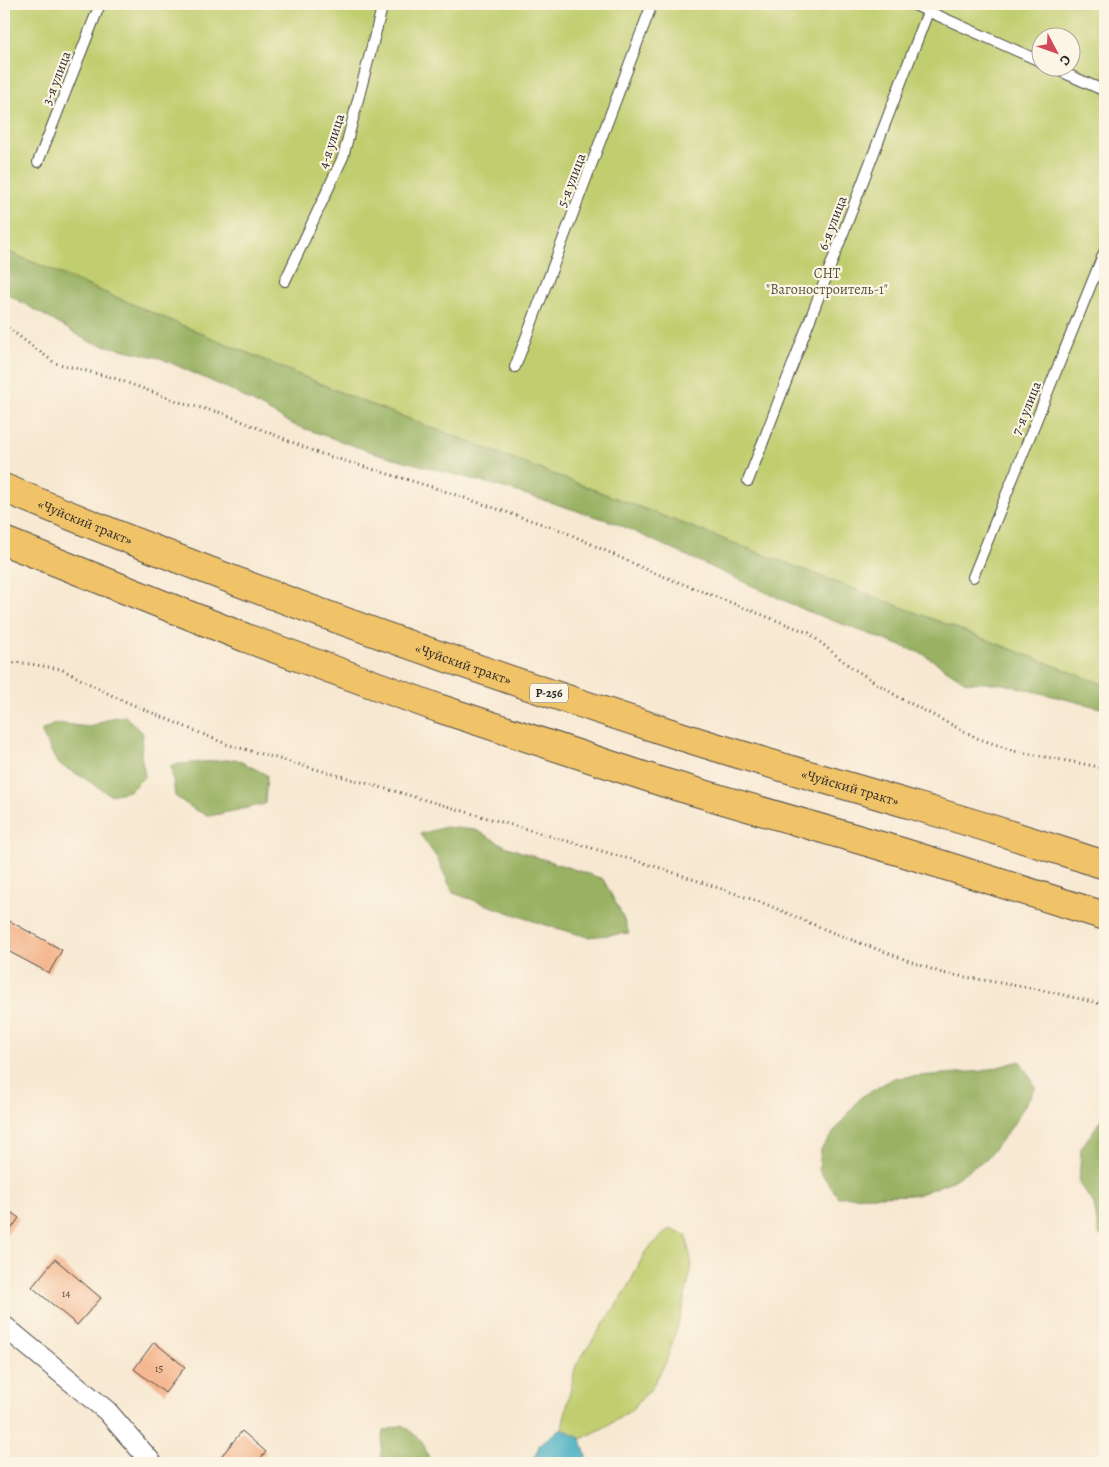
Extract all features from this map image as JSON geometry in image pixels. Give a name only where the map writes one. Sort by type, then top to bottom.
[{"type":"highway","name":"«Чуйский тракт»","points":[[4,488],[78,520],[263,592],[455,662],[677,736],[920,807],[1105,865]]},
{"type":"highway","points":[[4,541],[246,638],[438,708],[662,782],[905,853],[1105,916]]},
{"type":"street","points":[[4,1326],[107,1411],[152,1463]]},
{"type":"lane","name":"3-я улица","points":[[38,162],[100,4]]},
{"type":"lane","name":"4-я улица","points":[[285,281],[343,157],[383,4]]},
{"type":"lane","name":"5-я улица","points":[[515,367],[652,4]]},
{"type":"lane","points":[[912,4],[929,8],[1032,57]]},
{"type":"lane","name":"6-я улица","points":[[748,481],[929,8]]},
{"type":"lane","points":[[1076,78],[1105,91]]},
{"type":"lane","name":"7-я улица","points":[[973,577],[1105,250]]},
{"type":"path","points":[[4,325],[55,363],[114,378],[185,404],[222,413],[318,452],[432,487],[563,531],[647,570],[808,634],[848,664],[900,698],[977,738],[1014,751],[1105,768]]},
{"type":"path","points":[[4,666],[17,662],[61,669],[117,698],[226,744],[657,867],[763,903],[836,934],[942,973],[1047,991],[1105,1005]]},
{"type":"green space","name":"СНТ \"Вагоностроитель-1\"","points":[[4,4],[1105,4],[1105,685],[354,398],[4,250]]},
{"type":"green space","points":[[4,250],[354,398],[1105,685],[1105,709],[1004,684],[966,682],[923,654],[807,611],[613,522],[508,489],[375,453],[294,425],[231,390],[160,358],[90,342],[4,292]]},
{"type":"green space","points":[[125,716],[143,733],[141,755],[145,776],[130,791],[110,795],[57,763],[41,731],[56,723],[89,727],[111,718]]},
{"type":"green space","points":[[236,759],[267,775],[265,804],[210,816],[195,810],[175,796],[171,765]]},
{"type":"green space","points":[[445,827],[476,830],[507,847],[603,879],[622,915],[629,933],[588,937],[542,924],[453,893],[437,858],[420,834]]},
{"type":"green space","points":[[1020,1061],[1036,1087],[1011,1128],[986,1159],[952,1181],[917,1195],[838,1197],[819,1170],[821,1149],[861,1097],[894,1078],[983,1071]]},
{"type":"green space","points":[[1105,1114],[1105,1237],[1099,1235],[1094,1204],[1079,1184],[1081,1148]]},
{"type":"green space","points":[[669,1229],[686,1235],[692,1266],[680,1318],[666,1362],[651,1389],[630,1411],[581,1439],[562,1428],[576,1365],[627,1289],[645,1252]]},
{"type":"green space","points":[[403,1425],[422,1441],[431,1463],[380,1463],[383,1431]]},
{"type":"water","points":[[562,1428],[581,1439],[588,1463],[532,1463],[540,1444]]},
{"type":"building","points":[[4,918],[62,950],[49,973],[4,949]]},
{"type":"building","points":[[4,1207],[19,1218],[4,1239]]},
{"type":"building","points":[[55,1259],[101,1298],[77,1325],[32,1287]]},
{"type":"building","points":[[154,1342],[185,1367],[165,1393],[134,1369]]},
{"type":"building","points":[[242,1431],[266,1452],[256,1463],[222,1463],[218,1460]]}]
